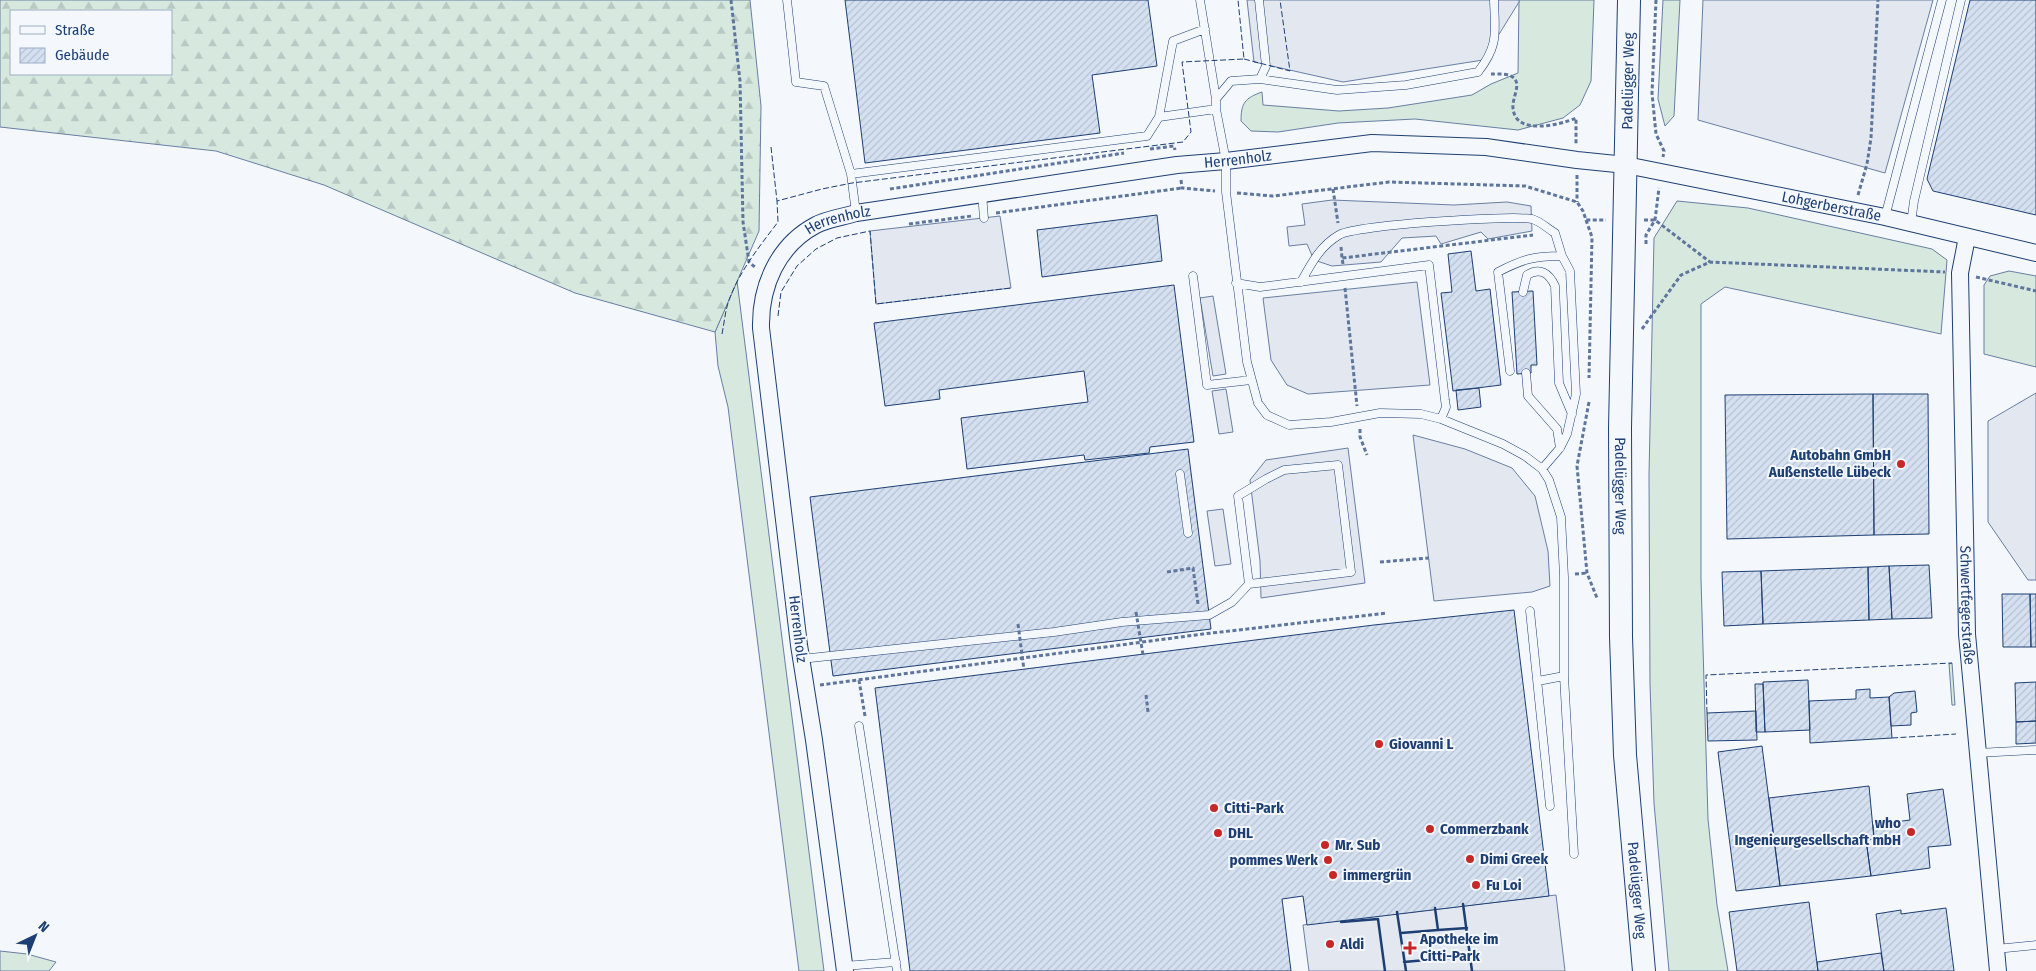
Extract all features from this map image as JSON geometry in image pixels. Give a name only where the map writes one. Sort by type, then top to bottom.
[{"type":"main road","name":"Padelügger Weg","points":[[1629,0],[1620,428],[1621,637],[1625,756],[1644,971]]},
{"type":"street","name":"Herrenholz","points":[[845,969],[801,659],[760,312],[768,280],[778,258],[793,240],[817,224],[856,213],[1177,165],[1226,161],[1372,143],[1486,147],[1626,165]]},
{"type":"street","name":"Lohgerberstraße","points":[[1626,165],[1885,217],[2036,253]]},
{"type":"street","name":"Schwertfegerstraße","points":[[1967,237],[1960,273],[1967,634],[1998,971]]},
{"type":"lane","points":[[787,0],[796,82],[824,86],[851,174],[856,213]]},
{"type":"lane","points":[[1200,0],[1216,109],[1226,161],[1226,192],[1236,282],[1251,380],[1258,403],[1267,415],[1289,425],[1332,422],[1380,413],[1410,413],[1441,418],[1503,444],[1525,456],[1542,469],[1549,480],[1561,517],[1564,574],[1564,676],[1574,854]]},
{"type":"lane","points":[[1259,0],[1266,66],[1260,80]]},
{"type":"lane","points":[[1216,99],[1231,80],[1260,80],[1337,90],[1406,85],[1478,72],[1488,59],[1495,43],[1494,0]]},
{"type":"lane","points":[[1885,217],[1942,0]]},
{"type":"lane","points":[[1911,223],[1916,191],[1961,0]]},
{"type":"lane","points":[[851,174],[1147,136],[1159,117],[1173,41],[1204,29]]},
{"type":"lane","points":[[1159,117],[1216,109]]},
{"type":"lane","points":[[982,194],[984,216]]},
{"type":"lane","points":[[1301,282],[1319,252],[1340,234],[1367,228],[1480,219],[1533,220],[1555,233],[1562,256],[1570,271],[1576,394],[1568,434],[1560,448],[1542,469]]},
{"type":"lane","points":[[1510,371],[1498,272],[1521,260],[1538,256],[1562,256]]},
{"type":"lane","points":[[1236,282],[1260,287],[1429,265],[1446,407],[1441,418]]},
{"type":"lane","points":[[1522,292],[1527,275],[1534,271],[1542,271],[1551,277],[1555,286],[1559,383],[1572,416]]},
{"type":"lane","points":[[1193,276],[1207,385],[1251,380]]},
{"type":"lane","points":[[1526,373],[1528,396],[1557,429],[1560,448]]},
{"type":"lane","points":[[801,659],[1054,632],[1122,622],[1209,616],[1232,602],[1249,584],[1351,572],[1338,465],[1284,470],[1238,496],[1249,584]]},
{"type":"lane","points":[[1180,474],[1188,533]]},
{"type":"lane","points":[[1530,611],[1550,806]]},
{"type":"lane","points":[[1538,681],[1564,676]]},
{"type":"lane","points":[[859,726],[897,971]]},
{"type":"lane","points":[[1977,754],[2036,750]]},
{"type":"lane","points":[[1996,949],[2036,945]]},
{"type":"lane","points":[[845,969],[896,962]]},
{"type":"path","points":[[731,0],[740,81],[743,222],[749,262]]},
{"type":"path","points":[[1645,252],[1646,235],[1656,220],[1664,151],[1656,134],[1652,93],[1656,0]]},
{"type":"path","points":[[1854,211],[1870,152],[1878,0]]},
{"type":"path","points":[[1478,72],[1511,76],[1515,79],[1517,82],[1513,111],[1516,118],[1522,124],[1551,126],[1576,118],[1577,202],[1586,220],[1656,220],[1710,262]]},
{"type":"path","points":[[1177,165],[1182,188]]},
{"type":"path","points":[[901,225],[984,216],[1182,188],[1273,196],[1389,182],[1525,186],[1577,202]]},
{"type":"path","points":[[1367,455],[1360,437],[1342,258],[1533,235]]},
{"type":"path","points":[[1642,329],[1681,276],[1710,262],[1960,273],[2036,291]]},
{"type":"path","points":[[1642,320],[1642,339]]},
{"type":"path","points":[[1380,562],[1428,558]]},
{"type":"path","points":[[1167,572],[1193,568],[1203,634]]},
{"type":"path","points":[[1136,612],[1143,655]]},
{"type":"path","points":[[806,687],[1203,634],[1387,613]]},
{"type":"path","points":[[1018,624],[1024,670]]},
{"type":"path","points":[[859,680],[866,720],[859,726]]},
{"type":"path","points":[[1146,695],[1148,712]]},
{"type":"green space","points":[[0,0],[750,0],[761,106],[759,231],[715,332],[575,293],[324,185],[216,151],[0,127]]},
{"type":"green space","points":[[1519,0],[1594,0],[1591,81],[1580,105],[1563,118],[1518,130],[1415,119],[1338,123],[1278,132],[1251,131],[1241,121],[1245,102],[1262,92],[1263,105],[1339,111],[1388,108],[1472,95],[1491,84],[1518,73]]},
{"type":"green space","points":[[1663,0],[1680,0],[1674,116],[1665,126],[1658,99]]},
{"type":"green space","points":[[1677,201],[1748,208],[1932,249],[1947,260],[1941,334],[1725,287],[1701,304],[1701,579],[1708,819],[1717,905],[1728,971],[1669,971],[1654,803],[1650,684],[1649,475],[1654,238]]},
{"type":"green space","points":[[2009,271],[2036,276],[2036,367],[1984,354],[1984,285],[1990,276]]},
{"type":"green space","points":[[737,281],[824,971],[799,971],[728,407],[718,366],[715,332]]},
{"type":"green space","points":[[1952,663],[1955,705],[1952,705],[1949,664]]},
{"type":"green space","points":[[0,951],[27,954],[56,962],[49,971],[0,971]]},
{"type":"shaded area","points":[[1247,0],[1519,0],[1519,2],[1483,60],[1343,82],[1254,62]]},
{"type":"shaded area","points":[[1703,0],[1933,0],[1885,173],[1698,120]]},
{"type":"shaded area","points":[[1332,200],[1454,205],[1507,202],[1531,206],[1532,231],[1488,239],[1481,232],[1441,244],[1436,236],[1402,238],[1381,262],[1332,266],[1314,260],[1307,244],[1289,246],[1287,227],[1305,225],[1302,204]]},
{"type":"shaded area","points":[[1000,216],[1011,288],[876,304],[870,231]]},
{"type":"shaded area","points":[[1417,282],[1430,385],[1308,394],[1287,385],[1271,360],[1263,298]]},
{"type":"shaded area","points":[[1213,296],[1226,374],[1213,376],[1200,298]]},
{"type":"shaded area","points":[[1226,389],[1233,432],[1219,434],[1212,391]]},
{"type":"shaded area","points":[[2036,393],[2036,580],[2028,580],[1988,522],[1988,421]]},
{"type":"shaded area","points":[[1413,435],[1465,449],[1512,468],[1535,496],[1548,551],[1550,586],[1532,592],[1434,601]]},
{"type":"shaded area","points":[[1348,448],[1365,583],[1261,598],[1260,561],[1250,480],[1266,460]]},
{"type":"shaded area","points":[[1223,509],[1231,564],[1215,566],[1207,511]]},
{"type":"shaded area","points":[[1556,895],[1565,971],[1309,971],[1303,925]]},
{"type":"building","points":[[845,0],[1148,0],[1157,66],[1092,75],[1100,133],[865,163]]},
{"type":"building","points":[[1970,0],[2036,0],[2036,215],[1933,191],[1927,179]]},
{"type":"building","points":[[1157,215],[1162,261],[1042,277],[1037,230]]},
{"type":"building","points":[[1471,251],[1476,291],[1490,289],[1501,385],[1453,391],[1441,293],[1452,292],[1448,254]]},
{"type":"building","points":[[1174,285],[1194,442],[1150,447],[1149,453],[1085,460],[1084,455],[967,469],[961,418],[1088,402],[1084,371],[939,390],[940,399],[885,406],[874,323]]},
{"type":"building","points":[[1533,291],[1537,365],[1531,365],[1531,373],[1517,374],[1512,292]]},
{"type":"building","points":[[1479,388],[1481,407],[1458,410],[1456,390]]},
{"type":"building","name":"Autobahn GmbH Außenstelle Lübeck","points":[[1873,394],[1928,394],[1929,534],[1874,535]]},
{"type":"building","points":[[1873,394],[1874,535],[1727,539],[1725,395]]},
{"type":"building","points":[[1188,449],[1211,629],[833,676],[810,497]]},
{"type":"building","points":[[1929,565],[1932,618],[1892,619],[1889,566]]},
{"type":"building","points":[[1889,566],[1892,619],[1869,620],[1868,567]]},
{"type":"building","points":[[1868,567],[1869,620],[1763,624],[1761,571]]},
{"type":"building","points":[[1761,571],[1763,624],[1724,626],[1722,572]]},
{"type":"building","points":[[2002,594],[2030,594],[2031,647],[2003,647]]},
{"type":"building","points":[[2030,594],[2036,594],[2036,647],[2031,647]]},
{"type":"building","name":"Citti-Park","points":[[1514,610],[1549,896],[1307,925],[1303,896],[1282,899],[1291,971],[910,971],[875,688],[1374,625]]},
{"type":"building","points":[[1808,680],[1810,730],[1765,732],[1763,682]]},
{"type":"building","points":[[2036,682],[2036,721],[2016,722],[2015,683]]},
{"type":"building","points":[[1755,684],[1763,684],[1765,732],[1756,732]]},
{"type":"building","points":[[1870,689],[1870,698],[1889,697],[1892,738],[1810,743],[1809,701],[1856,699],[1856,690]]},
{"type":"building","points":[[1915,691],[1917,712],[1911,713],[1911,725],[1891,726],[1889,697],[1894,693]]},
{"type":"building","points":[[1756,711],[1757,740],[1708,741],[1707,713]]},
{"type":"building","points":[[2036,721],[2036,743],[2016,744],[2016,722]]},
{"type":"building","points":[[1762,746],[1780,886],[1736,891],[1718,752]]},
{"type":"building","points":[[1869,786],[1874,839],[1866,840],[1871,876],[1780,886],[1769,798]]},
{"type":"building","name":"who Ingenieurgesellschaft mbH","points":[[1943,789],[1951,845],[1928,847],[1930,868],[1871,876],[1866,840],[1874,839],[1873,825],[1910,820],[1907,794]]},
{"type":"building","points":[[1809,902],[1818,971],[1737,971],[1729,912]]},
{"type":"building","points":[[1946,908],[1954,971],[1884,971],[1876,914],[1901,910],[1901,914]]},
{"type":"building","points":[[1881,953],[1884,971],[1818,971],[1817,962]]},
{"type":"fence","points":[[771,147],[777,201],[852,183],[1183,142],[1191,132],[1182,62],[1244,59],[1238,0]]},
{"type":"fence","points":[[1244,59],[1290,71],[1280,0]]},
{"type":"fence","points":[[722,334],[728,303],[737,281],[778,222],[777,201]]},
{"type":"fence","points":[[778,316],[781,292],[797,266],[816,249],[837,238],[870,231],[876,304],[1011,288]]},
{"type":"fence","points":[[1707,713],[1706,675],[1952,663]]},
{"type":"fence","points":[[1892,738],[1956,734]]},
{"type":"wall","points":[[1463,904],[1472,971]]},
{"type":"wall","points":[[1401,933],[1438,930],[1435,908]]},
{"type":"wall","points":[[1397,912],[1406,971]]},
{"type":"wall","points":[[1341,922],[1378,919],[1385,971]]},
{"type":"wall","points":[[1438,930],[1467,928]]},
{"type":"wall","points":[[1404,962],[1470,956]]},
{"type":"place","name":"Autobahn GmbH Außenstelle Lübeck","points":[[1901,464]]},
{"type":"place","name":"Giovanni L","points":[[1379,744]]},
{"type":"place","name":"Citti-Park","points":[[1214,808]]},
{"type":"place","name":"Commerzbank","points":[[1430,829]]},
{"type":"place","name":"who Ingenieurgesellschaft mbH","points":[[1911,832]]},
{"type":"place","name":"DHL","points":[[1218,833]]},
{"type":"place","name":"Mr. Sub","points":[[1325,845]]},
{"type":"place","name":"Dimi Greek","points":[[1470,859]]},
{"type":"place","name":"pommes Werk","points":[[1328,860]]},
{"type":"place","name":"immergrün","points":[[1333,875]]},
{"type":"place","name":"Fu Loi","points":[[1476,885]]},
{"type":"place","name":"Aldi","points":[[1330,944]]},
{"type":"place","name":"Apotheke im Citti-Park","points":[[1410,948]]}]
